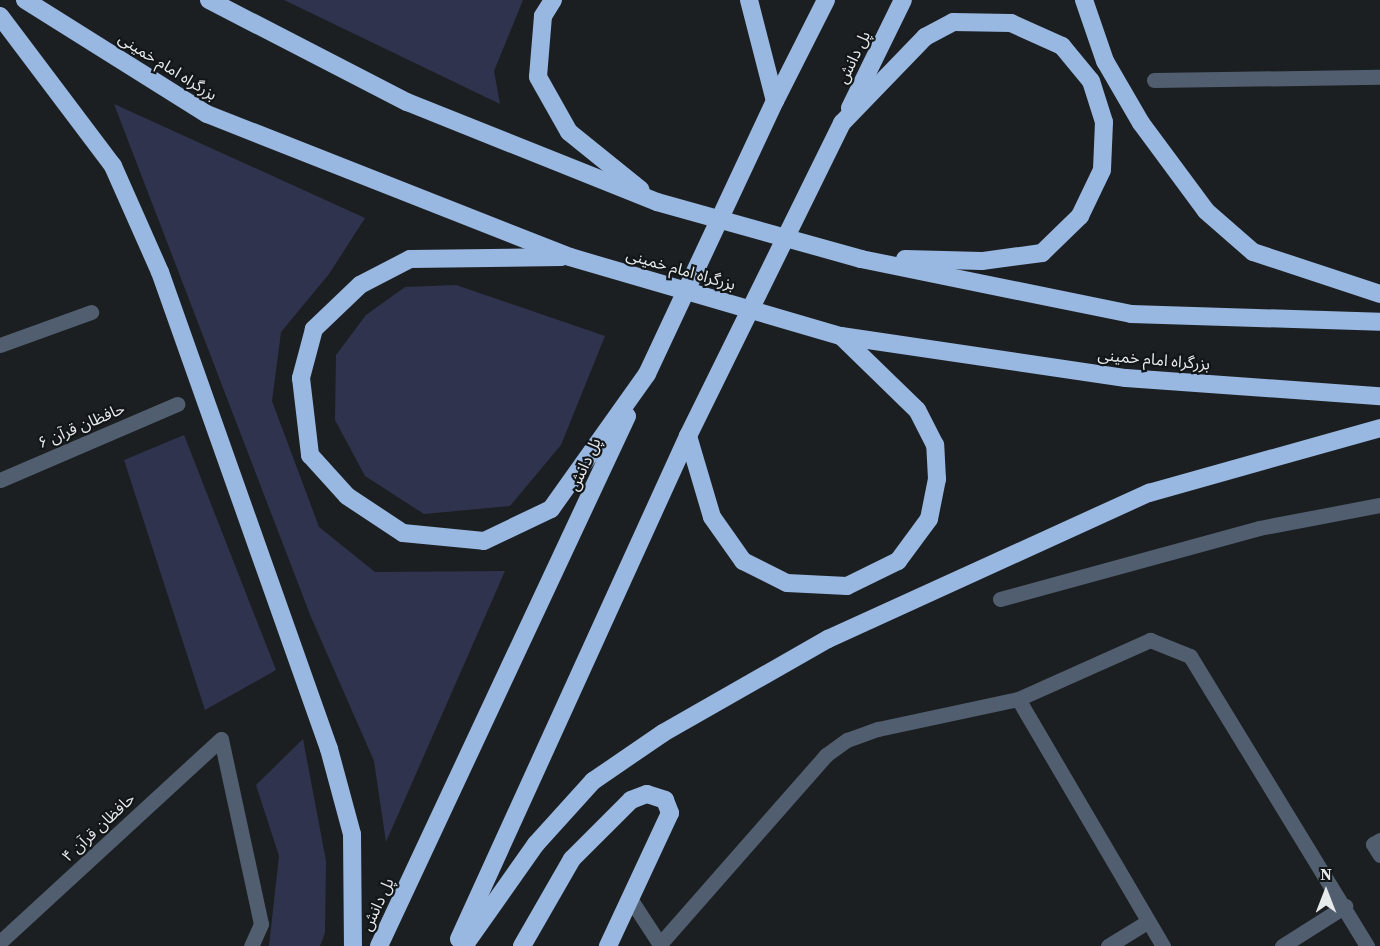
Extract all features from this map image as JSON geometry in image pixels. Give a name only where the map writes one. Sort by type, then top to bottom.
[{"type":"highway","name":"بزرگراه امام خمینی","points":[[25,0],[207,114],[570,257],[841,336],[1126,378],[1380,396]]},
{"type":"highway","points":[[209,0],[407,102],[657,202],[861,259],[1131,314],[1380,322]]},
{"type":"highway","points":[[553,0],[543,16],[538,76],[569,132],[657,202]]},
{"type":"highway","points":[[749,0],[775,101]]},
{"type":"highway","name":"پل دانش","points":[[379,946],[775,101],[826,0]]},
{"type":"highway","name":"پل دانش","points":[[456,946],[688,436],[903,0]]},
{"type":"highway","points":[[1084,0],[1105,61],[1135,112],[1206,212],[1252,252],[1380,294]]},
{"type":"highway","points":[[0,16],[113,166],[160,272],[329,749],[352,834],[352,946]]},
{"type":"highway","points":[[842,123],[925,37],[953,22],[1011,23],[1062,46],[1092,81],[1104,122],[1102,170],[1080,216],[1042,253],[982,261],[861,259]]},
{"type":"highway","points":[[570,257],[410,259],[360,285],[314,329],[301,378],[310,454],[347,496],[403,533],[484,541],[551,509],[647,374]]},
{"type":"highway","points":[[688,436],[712,517],[743,561],[787,582],[847,586],[898,561],[929,519],[937,479],[935,446],[917,410],[841,336]]},
{"type":"highway","points":[[464,946],[536,844],[593,782],[663,734],[828,639],[1149,494],[1380,428]]},
{"type":"highway","points":[[522,946],[572,859],[631,800],[647,794],[665,800],[670,813],[608,946]]},
{"type":"street","points":[[1154,80],[1380,77]]},
{"type":"street","points":[[0,345],[91,312]]},
{"type":"street","name":"حافظان قرآن ۶","points":[[0,480],[177,404]]},
{"type":"street","points":[[1000,599],[1258,528],[1380,505]]},
{"type":"street","points":[[631,900],[661,945],[826,755],[847,740],[878,729],[1018,699],[1150,640],[1190,656],[1345,906],[1367,946]]},
{"type":"street","points":[[1018,699],[1163,946]]},
{"type":"street","name":"حافظان قرآن ۴","points":[[0,942],[221,739],[261,924],[251,946]]},
{"type":"street","points":[[1380,840],[1373,844],[1380,855]]},
{"type":"street","points":[[1282,946],[1345,906]]},
{"type":"street","points":[[1108,946],[1147,922]]},
{"type":"shaded area","points":[[284,0],[523,0],[494,71],[500,104]]},
{"type":"shaded area","points":[[114,104],[365,218],[329,274],[281,332],[272,401],[319,527],[375,572],[505,571],[386,842],[374,761],[311,617]]},
{"type":"shaded area","points":[[456,285],[605,336],[561,445],[510,506],[424,514],[365,476],[335,420],[336,355],[366,315],[405,287]]},
{"type":"shaded area","points":[[184,435],[276,670],[205,710],[124,460]]},
{"type":"shaded area","points":[[303,739],[326,861],[325,933],[320,946],[269,946],[279,856],[256,785]]}]
